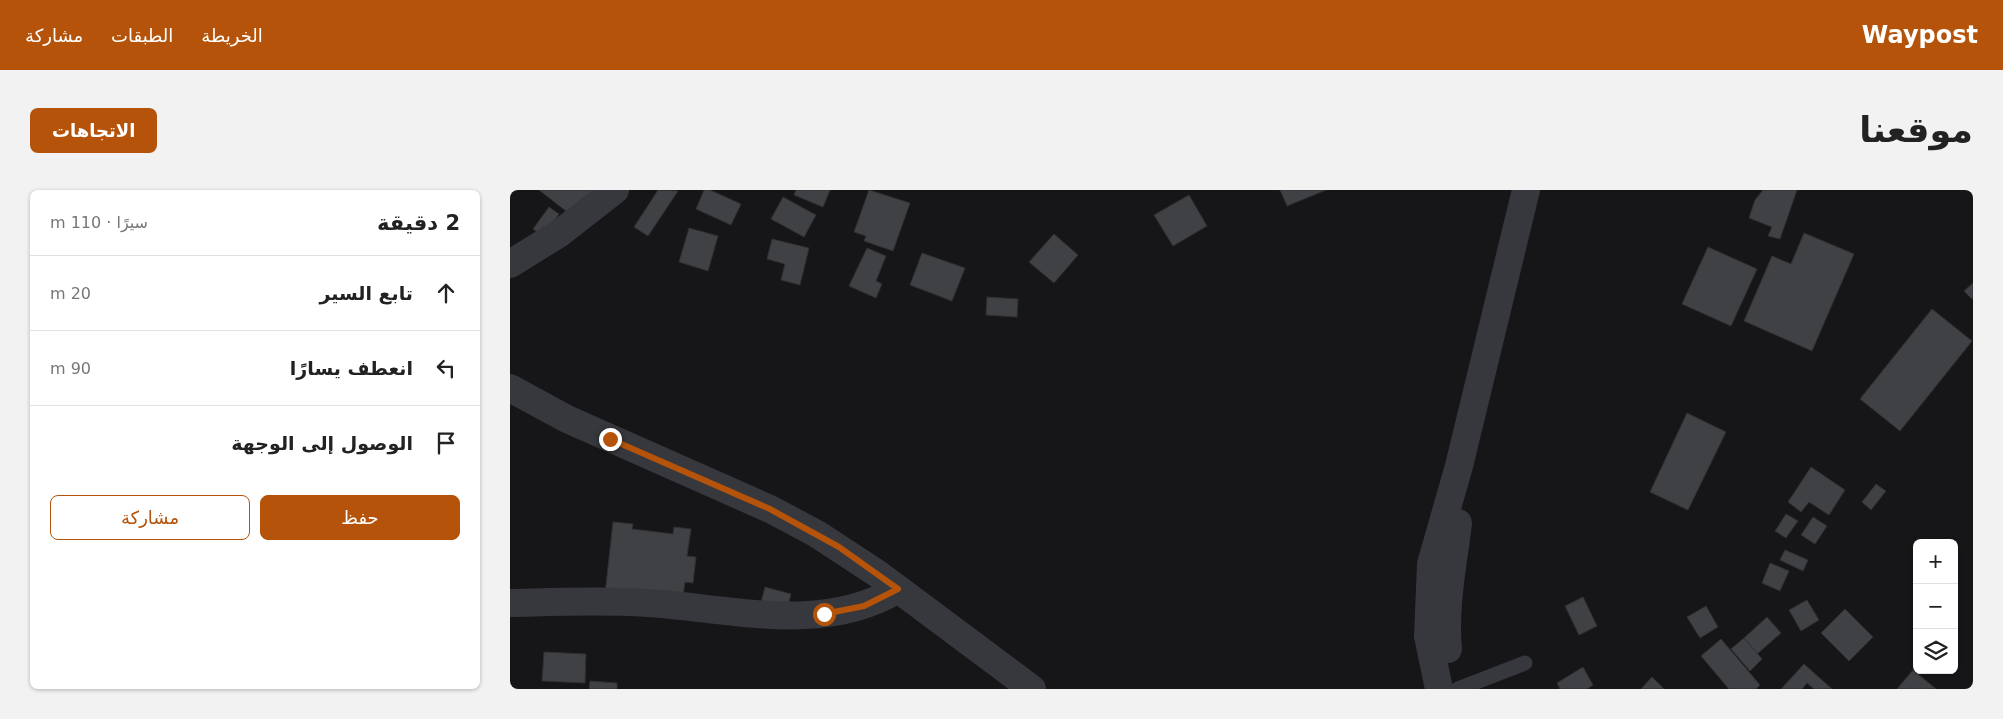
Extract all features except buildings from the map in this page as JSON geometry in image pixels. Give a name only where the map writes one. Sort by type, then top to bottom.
[{"type":"street","points":[[510,264],[560,233],[615,190]]},
{"type":"street","points":[[1439,689],[1428,636],[1431,564],[1459,466],[1526,190]]},
{"type":"street","points":[[510,388],[536,404],[610,439],[770,509],[839,547],[1032,689]]},
{"type":"street","points":[[1454,689],[1446,630],[1459,514],[1459,466]]},
{"type":"street","points":[[510,603],[648,603],[762,614],[806,614],[846,611],[876,601],[898,589]]},
{"type":"lane","points":[[1458,689],[1525,664]]},
{"type":"route","points":[[610,439],[770,509],[839,547],[898,589],[864,606],[824,614]]}]
